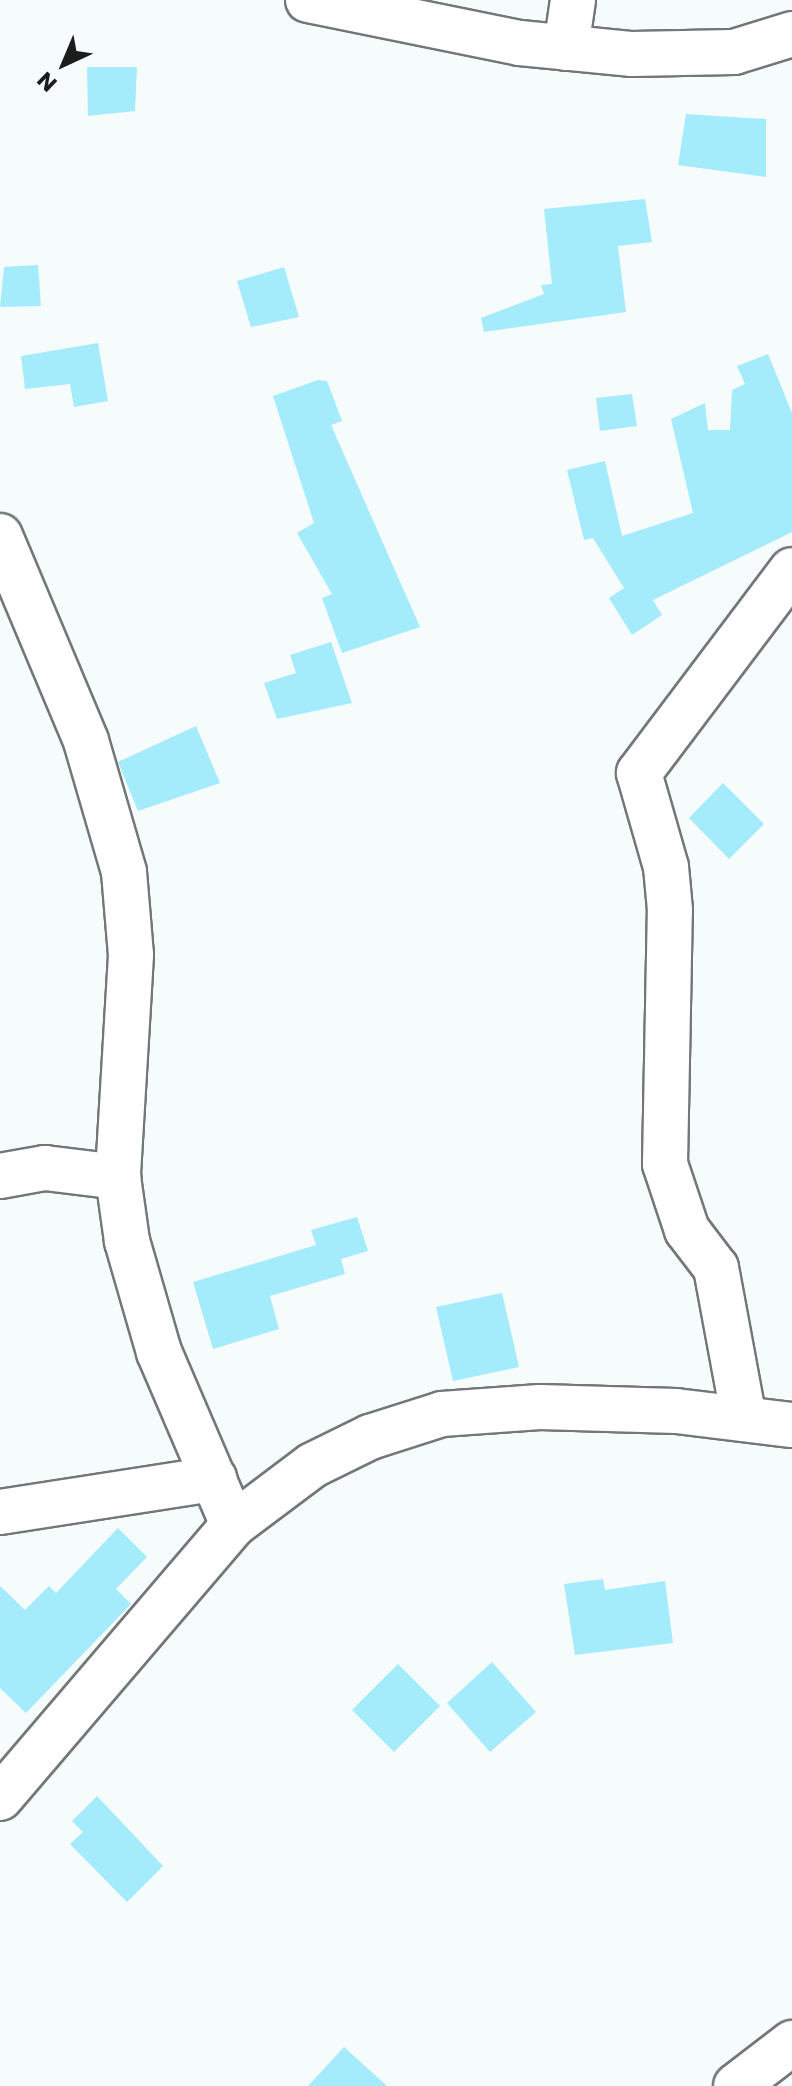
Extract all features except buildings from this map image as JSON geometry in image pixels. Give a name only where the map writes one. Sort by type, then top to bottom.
[{"type":"street","points":[[308,0],[566,48],[680,56],[734,52],[792,34]]},
{"type":"street","points":[[566,48],[573,0]]},
{"type":"street","points":[[0,536],[86,741],[124,872],[131,968],[118,1177],[139,1290],[233,1525]]},
{"type":"street","points":[[744,1419],[716,1268],[687,1230],[665,1164],[670,910],[666,867],[639,773],[792,570]]},
{"type":"street","points":[[0,1176],[45,1168],[118,1177]]},
{"type":"street","points":[[0,1798],[233,1525],[313,1465],[442,1414],[540,1407],[744,1419],[792,1425]]},
{"type":"street","points":[[0,1512],[214,1479]]},
{"type":"street","points":[[736,2086],[792,2043]]}]
